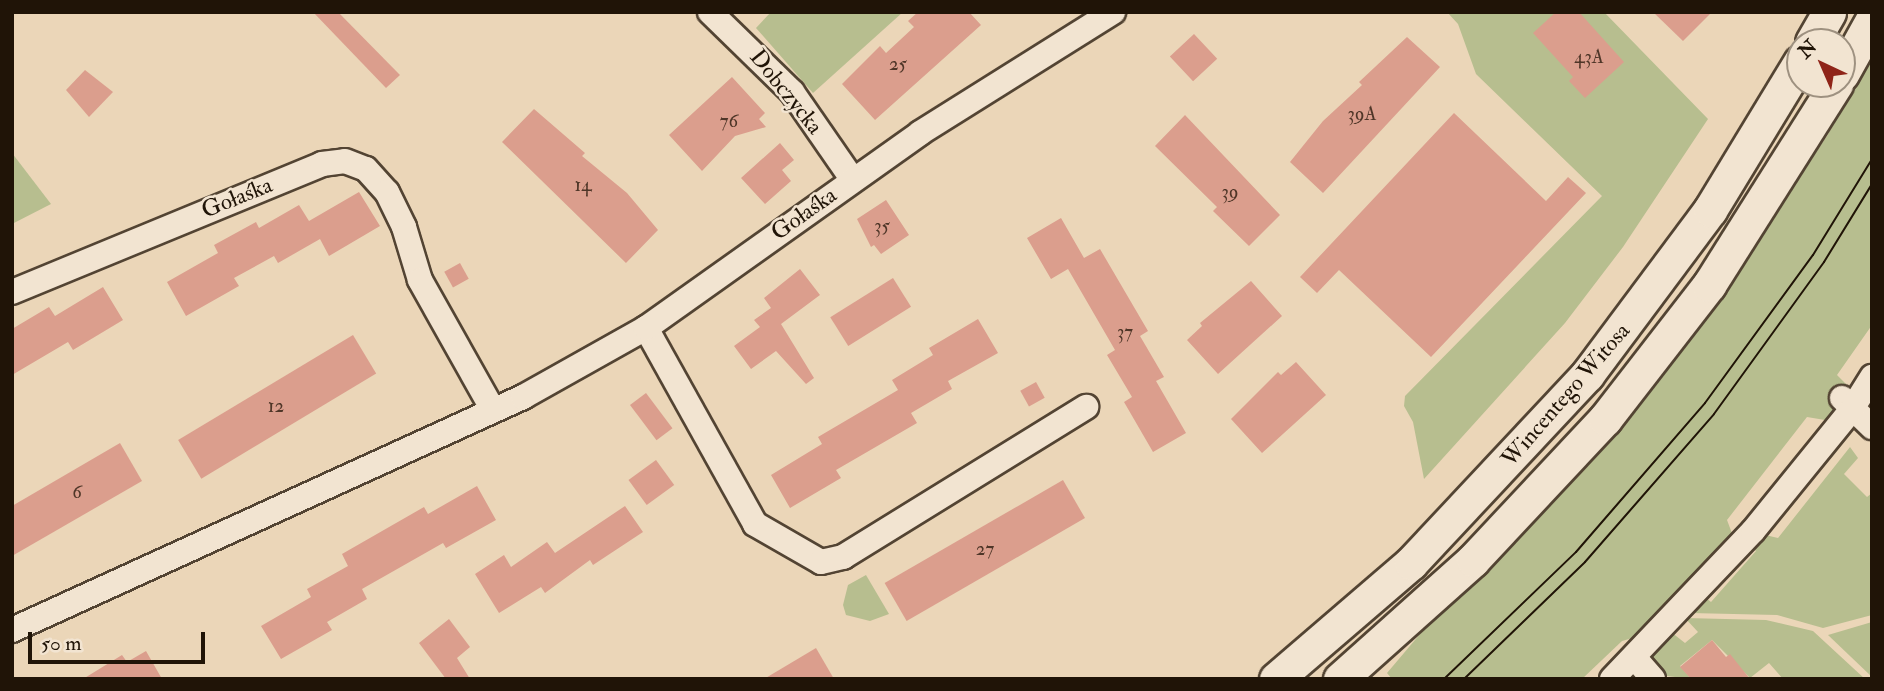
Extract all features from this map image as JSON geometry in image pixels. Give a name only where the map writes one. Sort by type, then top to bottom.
[{"type":"main road","points":[[1820,28],[1829,12]]},
{"type":"main road","points":[[1856,49],[1872,20]]},
{"type":"main road","name":"Wincentego Witosa","points":[[1276,679],[1411,563],[1587,375],[1710,210],[1786,85]]},
{"type":"main road","name":"Wincentego Witosa","points":[[1340,679],[1473,560],[1605,419],[1709,285],[1827,98]]},
{"type":"street","name":"Dobczycka","points":[[710,12],[792,92],[853,180]]},
{"type":"street","name":"Gołaśka","points":[[12,629],[493,410],[646,328],[853,180],[1113,12]]},
{"type":"street","name":"Gołaśka","points":[[12,292],[333,161],[356,164],[374,176],[404,227],[420,280],[493,410]]},
{"type":"street","points":[[646,328],[755,524],[821,562],[843,557],[1086,407]]},
{"type":"street","points":[[1612,679],[1753,531],[1846,403],[1872,377]]},
{"type":"street","points":[[1846,403],[1872,427]]},
{"type":"street","points":[[1634,657],[1653,679]]},
{"type":"green space","points":[[771,12],[903,12],[813,93],[756,28]]},
{"type":"green space","points":[[1447,12],[1604,12],[1708,119],[1623,247],[1565,323],[1424,479],[1413,422],[1404,406],[1405,396],[1602,196],[1476,74],[1458,24]]},
{"type":"green space","points":[[1872,55],[1872,325],[1837,375],[1851,389],[1825,420],[1807,417],[1727,520],[1733,536],[1636,637],[1622,641],[1582,679],[1392,679],[1387,673],[1426,627],[1524,532],[1666,371],[1827,136],[1848,98],[1856,98],[1856,84]]},
{"type":"green space","points":[[12,153],[51,204],[12,224]]},
{"type":"green space","points":[[1850,447],[1858,458],[1844,474],[1867,497],[1872,493],[1872,615],[1823,628],[1777,615],[1690,613],[1705,597],[1711,602],[1756,551],[1751,547],[1761,534],[1778,538]]},
{"type":"green space","points":[[866,575],[889,614],[870,621],[846,615],[843,605],[848,585]]},
{"type":"green space","points":[[1685,618],[1766,620],[1813,631],[1865,679],[1783,679],[1769,663],[1750,678],[1712,640],[1680,666],[1691,679],[1667,676],[1648,654],[1671,632],[1685,643],[1698,632]]},
{"type":"green space","points":[[1872,622],[1872,677],[1828,635]]},
{"type":"building","points":[[313,12],[338,12],[400,75],[386,88]]},
{"type":"building","points":[[918,12],[969,12],[981,25],[875,120],[842,84],[880,46],[886,53],[914,27],[908,21]]},
{"type":"building","points":[[1556,12],[1579,12],[1624,62],[1585,98],[1569,81],[1573,77],[1533,33]]},
{"type":"building","points":[[1653,12],[1712,12],[1683,41]]},
{"type":"building","points":[[1194,34],[1217,59],[1193,81],[1170,57]]},
{"type":"building","points":[[1407,37],[1440,67],[1323,193],[1290,162],[1323,121],[1362,85],[1359,82]]},
{"type":"building","points":[[85,70],[113,92],[89,117],[66,90]]},
{"type":"building","points":[[732,77],[765,113],[759,119],[766,127],[735,136],[702,171],[669,135]]},
{"type":"building","points":[[534,109],[585,153],[582,156],[627,193],[658,230],[626,263],[502,142]]},
{"type":"building","points":[[1454,113],[1546,201],[1568,177],[1586,193],[1431,357],[1339,270],[1317,293],[1300,277]]},
{"type":"building","points":[[1185,115],[1280,215],[1249,246],[1213,211],[1217,207],[1155,146]]},
{"type":"building","points":[[780,143],[794,160],[782,170],[791,181],[765,204],[741,178]]},
{"type":"building","points":[[359,192],[380,226],[329,256],[320,239],[278,263],[274,256],[234,278],[239,286],[186,316],[167,282],[218,253],[214,245],[256,222],[259,228],[299,205],[309,221]]},
{"type":"building","points":[[886,200],[909,235],[881,254],[874,245],[871,247],[857,219]]},
{"type":"building","points":[[1061,218],[1084,258],[1100,249],[1148,331],[1140,336],[1164,377],[1156,381],[1186,433],[1153,452],[1124,402],[1132,397],[1107,355],[1115,350],[1068,269],[1051,279],[1027,238]]},
{"type":"building","points":[[460,263],[469,279],[453,287],[444,272]]},
{"type":"building","points":[[800,269],[820,295],[781,324],[814,378],[806,384],[776,351],[751,369],[734,346],[760,327],[754,320],[771,308],[764,298]]},
{"type":"building","points":[[893,278],[911,307],[848,346],[830,317]]},
{"type":"building","points":[[1251,281],[1282,316],[1218,374],[1187,340],[1202,326],[1200,323]]},
{"type":"building","points":[[103,287],[123,320],[73,350],[68,342],[12,375],[12,329],[49,307],[55,316]]},
{"type":"building","points":[[978,319],[998,353],[948,381],[952,389],[911,413],[917,423],[836,470],[841,478],[790,508],[771,475],[822,444],[818,437],[898,390],[892,380],[933,355],[929,348]]},
{"type":"building","points":[[353,335],[376,374],[201,479],[178,440]]},
{"type":"building","points":[[1296,362],[1326,395],[1262,453],[1231,419],[1278,372],[1281,375]]},
{"type":"building","points":[[1036,382],[1045,398],[1029,406],[1020,391]]},
{"type":"building","points":[[646,393],[672,428],[657,440],[630,405]]},
{"type":"building","points":[[120,443],[142,481],[12,556],[12,506]]},
{"type":"building","points":[[656,460],[674,485],[647,505],[628,480]]},
{"type":"building","points":[[1063,480],[1085,518],[907,621],[885,583]]},
{"type":"building","points":[[477,486],[496,520],[446,548],[443,543],[362,589],[367,599],[327,622],[332,630],[281,659],[261,626],[311,597],[307,589],[348,566],[342,554],[424,507],[428,514]]},
{"type":"building","points":[[625,506],[643,532],[593,565],[590,560],[545,593],[541,587],[499,613],[475,574],[504,555],[511,567],[547,542],[555,553]]},
{"type":"building","points":[[449,619],[470,647],[457,658],[470,679],[446,679],[419,643]]},
{"type":"building","points":[[1712,640],[1726,657],[1730,654],[1750,679],[1691,679],[1680,667]]},
{"type":"building","points":[[816,648],[834,679],[764,679]]},
{"type":"building","points":[[146,651],[162,679],[83,679],[122,655],[127,662]]},
{"type":"tram line","points":[[1444,679],[1576,552],[1705,403],[1813,255],[1872,159]]},
{"type":"tram line","points":[[1464,679],[1585,562],[1714,414],[1824,262],[1872,184]]}]
